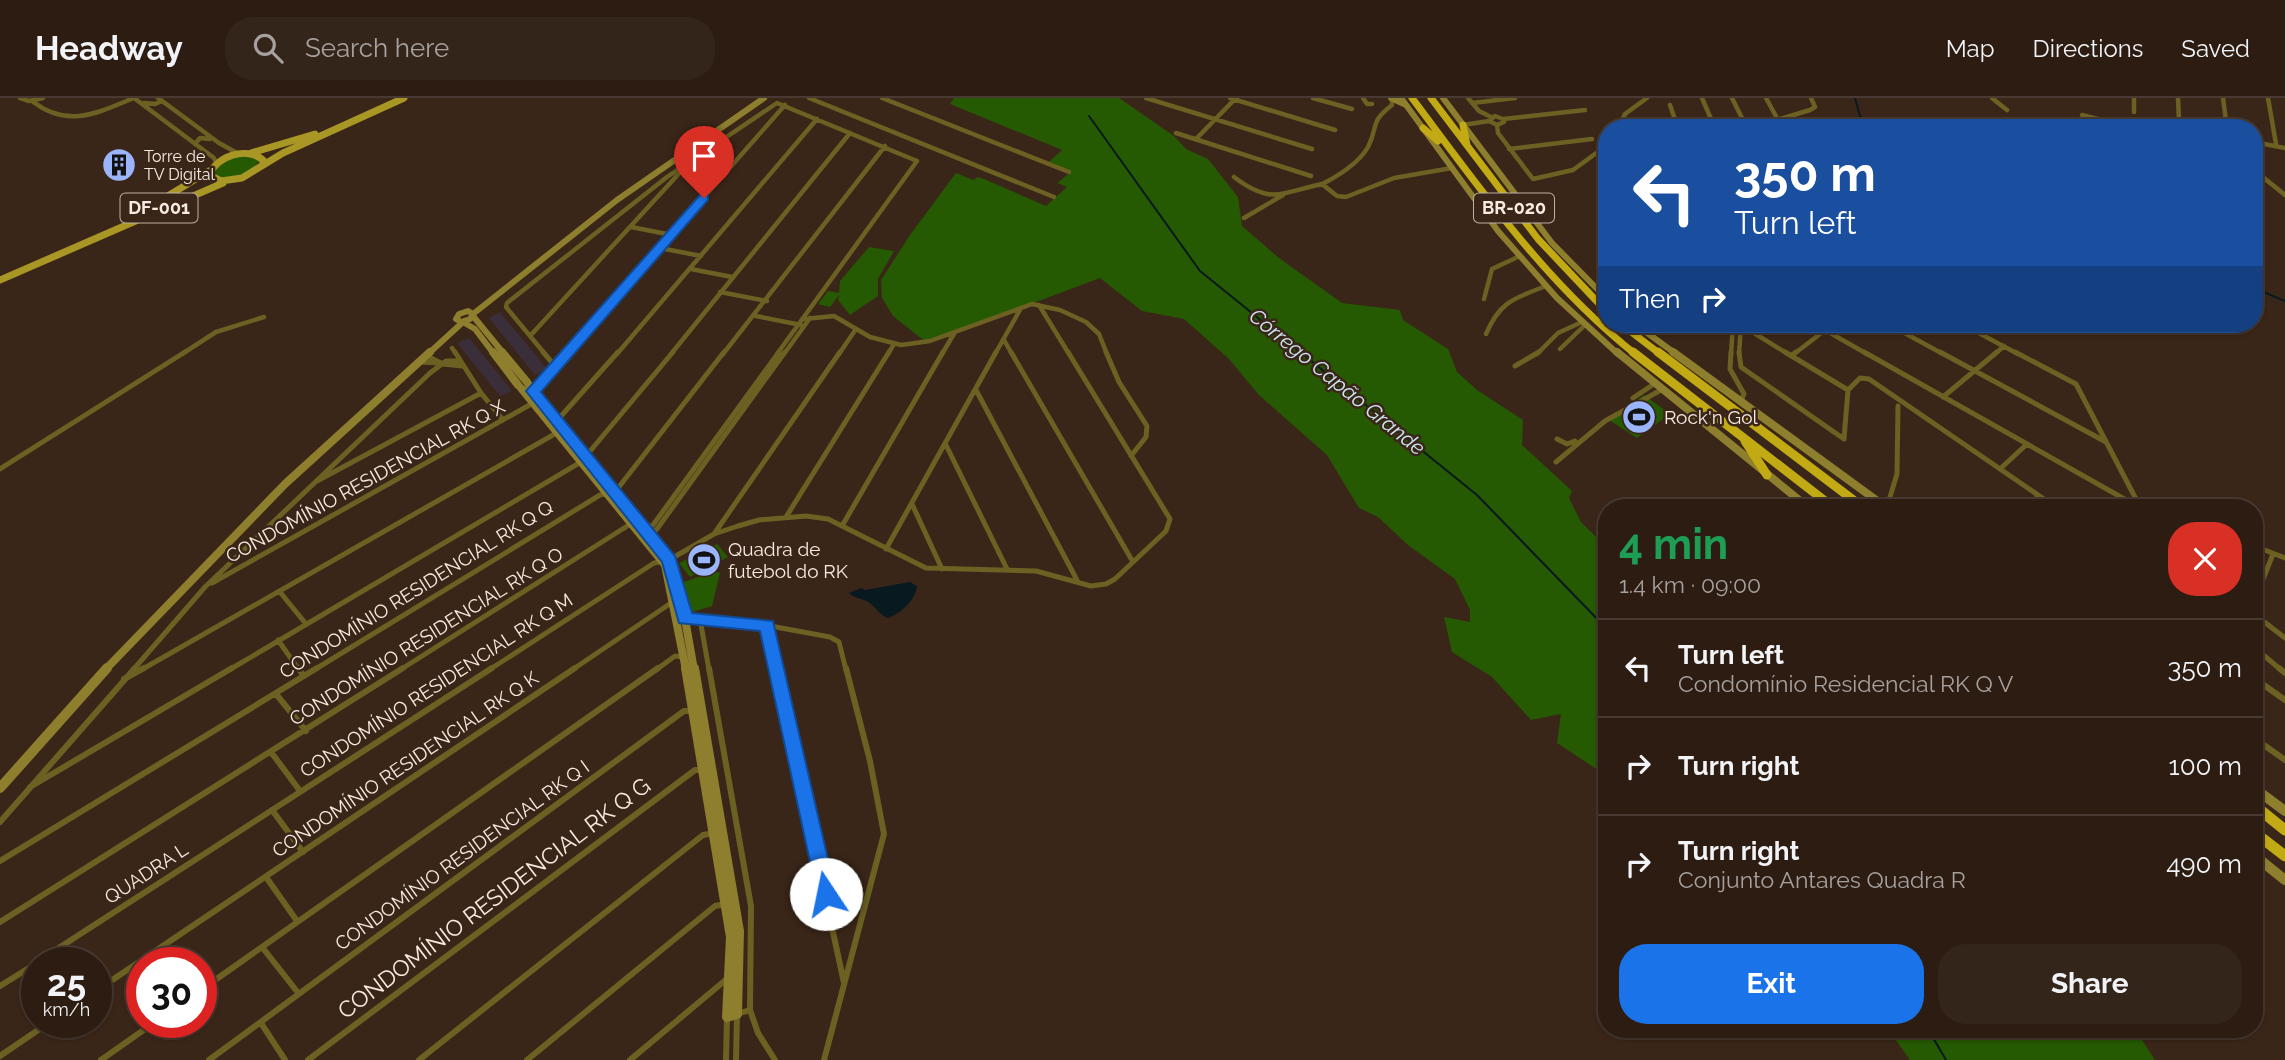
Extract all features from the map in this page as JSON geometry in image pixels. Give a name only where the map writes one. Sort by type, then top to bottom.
[{"type":"highway","name":"BR-020","points":[[1431,98],[1538,239],[1598,303]]},
{"type":"highway","name":"BR-020","points":[[1407,100],[1515,236],[1566,293],[1598,322]]},
{"type":"highway","points":[[1463,125],[1468,149]]},
{"type":"highway","points":[[1423,128],[1453,155]]},
{"type":"highway","name":"BR-020","points":[[1611,333],[1823,499]]},
{"type":"highway","points":[[1633,333],[1853,499]]},
{"type":"highway","points":[[1741,435],[1767,475]]},
{"type":"highway","points":[[1791,474],[1789,467],[1793,463],[1809,464]]},
{"type":"highway","points":[[2263,813],[2285,830]]},
{"type":"highway","points":[[2263,839],[2285,856]]},
{"type":"main road","name":"DF-001","points":[[0,280],[228,181],[250,175],[262,164],[404,98]]},
{"type":"main road","points":[[0,788],[74,702],[285,484],[460,321],[628,192],[764,98]]},
{"type":"main road","points":[[1443,98],[1552,243],[1598,290]]},
{"type":"main road","points":[[1391,99],[1407,100],[1423,128],[1452,168],[1546,286],[1661,390],[1798,499]]},
{"type":"main road","name":"DF-001","points":[[92,239],[209,171],[216,163],[346,124]]},
{"type":"main road","points":[[251,153],[261,157],[262,164]]},
{"type":"main road","name":"DF-001","points":[[209,171],[211,178],[228,181]]},
{"type":"main road","points":[[470,314],[536,402],[666,561],[678,599],[731,903],[739,930],[737,1014],[727,1017],[731,903]]},
{"type":"main road","points":[[460,321],[475,329],[491,344]]},
{"type":"main road","points":[[435,346],[451,334],[460,321]]},
{"type":"main road","points":[[451,334],[475,329]]},
{"type":"main road","points":[[1647,333],[1875,499]]},
{"type":"main road","points":[[2263,795],[2285,811]]},
{"type":"main road","points":[[2263,862],[2285,880]]},
{"type":"street","points":[[20,98],[32,101],[51,114],[78,118],[136,99],[152,105],[160,99],[219,143]]},
{"type":"street","points":[[32,101],[43,98]]},
{"type":"street","points":[[809,98],[1054,197]]},
{"type":"street","points":[[882,98],[1069,172]]},
{"type":"street","points":[[1146,98],[1312,149]]},
{"type":"street","points":[[1196,139],[1233,98],[1335,130]]},
{"type":"street","points":[[1313,98],[1352,109]]},
{"type":"street","points":[[1468,98],[1497,125],[1498,133],[1531,178],[1581,167],[1590,163],[1598,154]]},
{"type":"street","points":[[1472,103],[1515,98]]},
{"type":"street","points":[[1622,119],[1625,114],[1647,98]]},
{"type":"street","points":[[1702,98],[1711,119]]},
{"type":"street","points":[[1732,98],[1743,119]]},
{"type":"street","points":[[1766,98],[1777,119]]},
{"type":"street","points":[[1781,119],[1813,108],[1815,104],[1811,98]]},
{"type":"street","points":[[1992,98],[2007,110]]},
{"type":"street","points":[[2134,98],[2134,112]]},
{"type":"street","points":[[2178,98],[2179,119]]},
{"type":"street","points":[[2223,98],[2226,119]]},
{"type":"street","points":[[2268,98],[2276,144]]},
{"type":"street","points":[[136,99],[214,158],[216,163]]},
{"type":"street","points":[[1244,218],[1274,199],[1322,184],[1363,154],[1370,144],[1372,123],[1380,112],[1392,105],[1391,99]]},
{"type":"street","points":[[555,366],[506,307],[508,303],[667,177],[779,103],[916,160],[804,322],[698,468],[646,534]]},
{"type":"street","points":[[526,388],[555,366],[785,105]]},
{"type":"street","points":[[153,112],[163,106],[173,109]]},
{"type":"street","points":[[1670,106],[1675,119]]},
{"type":"street","points":[[1463,125],[1490,119],[1585,110]]},
{"type":"street","points":[[2082,115],[2098,119]]},
{"type":"street","points":[[121,681],[280,592],[557,428],[817,119]]},
{"type":"street","points":[[1497,125],[1501,124],[1503,119]]},
{"type":"street","points":[[180,132],[196,136],[204,132]]},
{"type":"street","points":[[30,787],[584,460],[850,133]]},
{"type":"street","points":[[1176,133],[1311,176]]},
{"type":"street","points":[[195,144],[198,139],[205,137],[239,154]]},
{"type":"street","points":[[1509,149],[1592,139]]},
{"type":"street","points":[[2263,144],[2285,148]]},
{"type":"street","points":[[612,494],[756,316],[886,146]]},
{"type":"street","points":[[530,336],[690,161]]},
{"type":"street","points":[[1322,184],[1337,196],[1346,197],[1394,178],[1452,168]]},
{"type":"street","points":[[667,177],[674,179]]},
{"type":"street","points":[[1234,177],[1254,192],[1268,196],[1322,184]]},
{"type":"street","points":[[2263,177],[2285,195]]},
{"type":"street","points":[[631,227],[671,235]]},
{"type":"street","points":[[660,248],[701,257]]},
{"type":"street","points":[[1483,299],[1492,269],[1520,256]]},
{"type":"street","points":[[691,269],[732,277]]},
{"type":"street","points":[[1486,334],[1493,314],[1500,306],[1546,286]]},
{"type":"street","points":[[720,292],[767,301]]},
{"type":"street","points":[[812,308],[825,315],[841,318],[870,337],[894,344],[918,344],[1039,304],[1079,318],[1099,334],[1119,382],[1147,426],[1146,437],[1131,456]]},
{"type":"street","points":[[714,534],[759,520],[786,517],[828,520],[920,566],[1036,571],[1079,583],[1098,586],[1106,584],[1166,531],[1170,519],[1039,304]]},
{"type":"street","points":[[886,549],[1021,308]]},
{"type":"street","points":[[756,316],[804,322],[825,315]]},
{"type":"street","points":[[0,469],[216,331],[264,317]]},
{"type":"street","points":[[1560,349],[1584,323]]},
{"type":"street","points":[[1515,366],[1538,353],[1558,334],[1584,323]]},
{"type":"street","points":[[714,534],[856,329]]},
{"type":"street","points":[[842,526],[956,331]]},
{"type":"street","points":[[1732,333],[1729,364],[1744,394],[1741,401]]},
{"type":"street","points":[[1740,333],[1738,344],[1740,366],[1843,439],[1848,390],[1860,378],[1869,379],[2044,499]]},
{"type":"street","points":[[1755,333],[1848,390]]},
{"type":"street","points":[[1791,356],[1821,333]]},
{"type":"street","points":[[1830,333],[2125,499]]},
{"type":"street","points":[[1905,333],[2106,442]]},
{"type":"street","points":[[1979,333],[2076,383],[2133,499]]},
{"type":"street","points":[[1004,340],[1133,562]]},
{"type":"street","points":[[786,517],[894,344]]},
{"type":"street","points":[[1943,397],[2004,346]]},
{"type":"street","points":[[452,348],[460,364],[503,420]]},
{"type":"street","points":[[425,355],[442,363]]},
{"type":"street","points":[[418,362],[460,364]]},
{"type":"street","points":[[0,822],[205,587],[313,482],[442,363]]},
{"type":"street","points":[[1557,439],[1570,444],[1654,384]]},
{"type":"street","points":[[976,390],[1079,583]]},
{"type":"street","points":[[1556,462],[1639,398],[1661,390]]},
{"type":"street","points":[[313,482],[481,393]]},
{"type":"street","name":"CONDOMÍNIO RESIDENCIAL RK Q X","points":[[205,587],[536,402]]},
{"type":"street","points":[[1891,499],[1895,484],[1898,406]]},
{"type":"street","points":[[2000,469],[2026,444]]},
{"type":"street","points":[[946,445],[1007,569]]},
{"type":"street","points":[[646,534],[698,468]]},
{"type":"street","name":"CONDOMÍNIO RESIDENCIAL RK Q Q","points":[[306,731],[276,694],[600,495],[612,494]]},
{"type":"street","points":[[2037,494],[2037,499]]},
{"type":"street","points":[[912,504],[942,569]]},
{"type":"street","name":"CONDOMÍNIO RESIDENCIAL RK Q O","points":[[0,922],[306,731],[634,521]]},
{"type":"street","name":"CONDOMÍNIO RESIDENCIAL RK Q M","points":[[272,810],[654,563],[666,561],[714,534]]},
{"type":"street","points":[[2263,549],[2285,558]]},
{"type":"street","points":[[2263,579],[2273,554]]},
{"type":"street","points":[[280,592],[306,624]]},
{"type":"street","name":"CONDOMÍNIO RESIDENCIAL RK Q K","points":[[298,920],[267,877],[678,599]]},
{"type":"street","points":[[681,619],[767,625],[837,638],[870,761],[884,834],[824,1060]]},
{"type":"street","points":[[700,619],[751,906],[750,1010],[758,1033],[775,1060]]},
{"type":"street","points":[[2263,621],[2285,638]]},
{"type":"street","points":[[767,625],[845,986]]},
{"type":"street","points":[[278,640],[304,676]]},
{"type":"street","points":[[2263,655],[2285,673]]},
{"type":"street","points":[[217,978],[675,656],[687,658]]},
{"type":"street","points":[[2263,684],[2285,700]]},
{"type":"street","points":[[0,861],[276,694]]},
{"type":"street","name":"CONDOMÍNIO RESIDENCIAL RK Q I","points":[[209,1060],[684,711],[697,712]]},
{"type":"street","points":[[2263,744],[2285,760]]},
{"type":"street","points":[[271,752],[300,791]]},
{"type":"street","name":"CONDOMÍNIO RESIDENCIAL RK Q G","points":[[308,1060],[695,769],[707,770]]},
{"type":"street","points":[[272,810],[303,852]]},
{"type":"street","name":"QUADRA L","points":[[60,947],[272,810]]},
{"type":"street","points":[[419,1060],[703,835],[719,833]]},
{"type":"street","points":[[112,980],[267,877]]},
{"type":"street","points":[[527,1060],[715,906],[731,903]]},
{"type":"street","points":[[262,947],[299,995]]},
{"type":"street","points":[[630,1060],[738,969]]},
{"type":"street","name":"QUADRA L","points":[[0,986],[21,972]]},
{"type":"street","points":[[736,1060],[737,1014],[750,1010]]},
{"type":"street","points":[[726,1060],[727,1017]]},
{"type":"street","points":[[261,1023],[285,1060]]},
{"type":"street","points":[[0,1056],[26,1038]]},
{"type":"street","points":[[101,1060],[132,1038]]},
{"type":"shaded area","points":[[500,312],[547,369],[535,375],[489,318]]},
{"type":"shaded area","points":[[469,338],[512,391],[500,396],[457,343]]},
{"type":"shaded area","points":[[910,582],[917,586],[911,601],[888,618],[870,603],[849,593],[861,588],[865,590]]},
{"type":"green space","points":[[954,98],[1119,98],[1174,136],[1186,149],[1208,159],[1238,197],[1242,226],[1279,258],[1342,303],[1400,310],[1403,320],[1448,349],[1457,372],[1477,390],[1523,420],[1522,445],[1572,491],[1569,498],[1581,522],[1598,539],[1598,770],[1557,743],[1561,714],[1531,720],[1492,677],[1452,652],[1444,617],[1470,622],[1470,610],[1455,579],[1408,545],[1378,517],[1359,508],[1327,455],[1259,395],[1229,359],[1184,319],[1142,311],[1100,278],[927,343],[893,316],[882,298],[881,280],[956,173],[973,180],[978,177],[984,179],[1046,206],[1067,187],[1057,183],[1071,172],[1049,162],[1062,150],[950,104]]},
{"type":"green space","points":[[246,155],[259,161],[250,174],[215,179],[213,168],[223,161]]},
{"type":"green space","points":[[869,247],[894,251],[878,279],[878,296],[850,315],[838,300],[839,295],[830,307],[818,304],[828,291],[839,293],[840,281]]},
{"type":"green space","name":"Rock'n Gol","points":[[1644,395],[1670,414],[1637,438],[1609,420]]},
{"type":"green space","name":"Quadra de futebol do RK","points":[[717,544],[728,557],[690,577],[679,563]]},
{"type":"green space","points":[[714,571],[720,573],[712,606],[686,614],[681,583]]},
{"type":"green space","points":[[1894,1038],[2141,1038],[2155,1060],[1910,1060]]},
{"type":"waterway","points":[[1855,98],[1860,116],[1864,119]]},
{"type":"waterway","name":"Córrego Capão Grande","points":[[1089,116],[1200,271],[1477,495],[1598,620]]},
{"type":"waterway","points":[[2263,292],[2285,301]]},
{"type":"waterway","name":"Córrego Capão Grande","points":[[1933,1038],[1946,1060]]},
{"type":"place","name":"Torre de TV Digital","points":[[119,165]]},
{"type":"place","name":"Rock'n Gol","points":[[1639,417]]},
{"type":"place","name":"Quadra de futebol do RK","points":[[704,560]]},
{"type":"route","points":[[704,198],[533,391],[556,423],[669,560],[685,619],[767,625],[826,894]]}]
